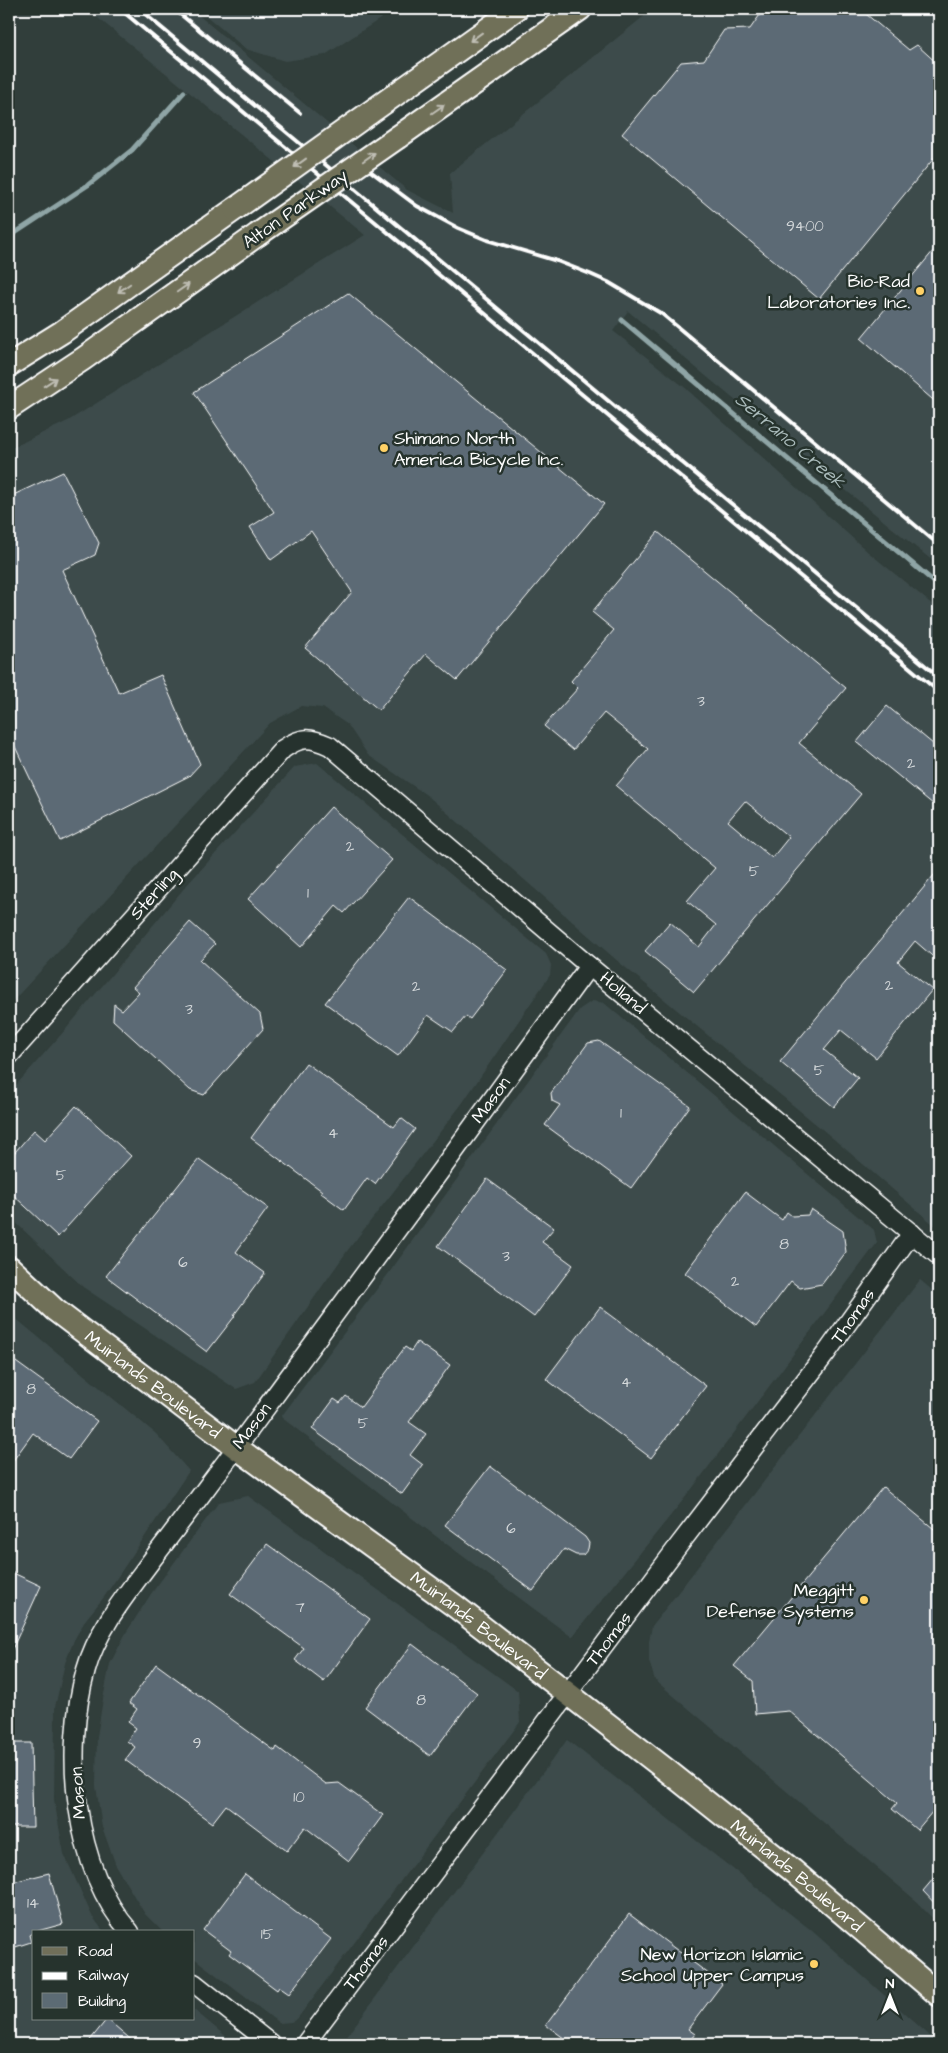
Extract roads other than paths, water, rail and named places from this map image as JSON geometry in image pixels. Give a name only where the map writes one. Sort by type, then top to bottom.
[{"type":"main road","name":"Alton Parkway","points":[[9,365],[69,326],[516,9]]},
{"type":"main road","name":"Alton Parkway","points":[[9,408],[84,359],[580,9]]},
{"type":"main road","name":"Muirlands Boulevard","points":[[9,1267],[55,1310],[236,1448],[455,1606],[568,1694],[784,1864],[939,1995]]},
{"type":"street","name":"Holland","points":[[304,738],[315,739],[330,746],[589,966],[939,1256]]},
{"type":"street","name":"Sterling","points":[[9,1056],[283,749],[292,742],[304,738]]},
{"type":"street","name":"Mason","points":[[128,1930],[118,1917],[97,1881],[86,1852],[80,1828],[77,1803],[75,1749],[78,1707],[86,1668],[105,1627],[130,1590],[589,966]]},
{"type":"street","name":"Thomas","points":[[305,2044],[685,1537],[827,1352],[912,1233]]},
{"type":"street","points":[[195,1984],[271,2044]]},
{"type":"waterway","name":"Serrano Creek","points":[[9,237],[88,185],[132,150],[184,92]]},
{"type":"waterway","name":"Serrano Creek","points":[[622,320],[939,586]]},
{"type":"railway","points":[[120,9],[939,692]]},
{"type":"railway","points":[[139,9],[939,677]]},
{"type":"railway","points":[[174,9],[300,113]]},
{"type":"railway","points":[[353,158],[417,206],[458,228],[487,240],[557,261],[590,274],[608,282],[662,314],[939,545]]},
{"type":"place","name":"Bio-Rad Laboratories Inc.","points":[[920,291]]},
{"type":"place","name":"Shimano North America Bicycle Inc.","points":[[384,448]]},
{"type":"place","name":"Meggitt Defense Systems","points":[[864,1600]]},
{"type":"place","name":"New Horizon Islamic School Upper Campus","points":[[814,1964]]}]
